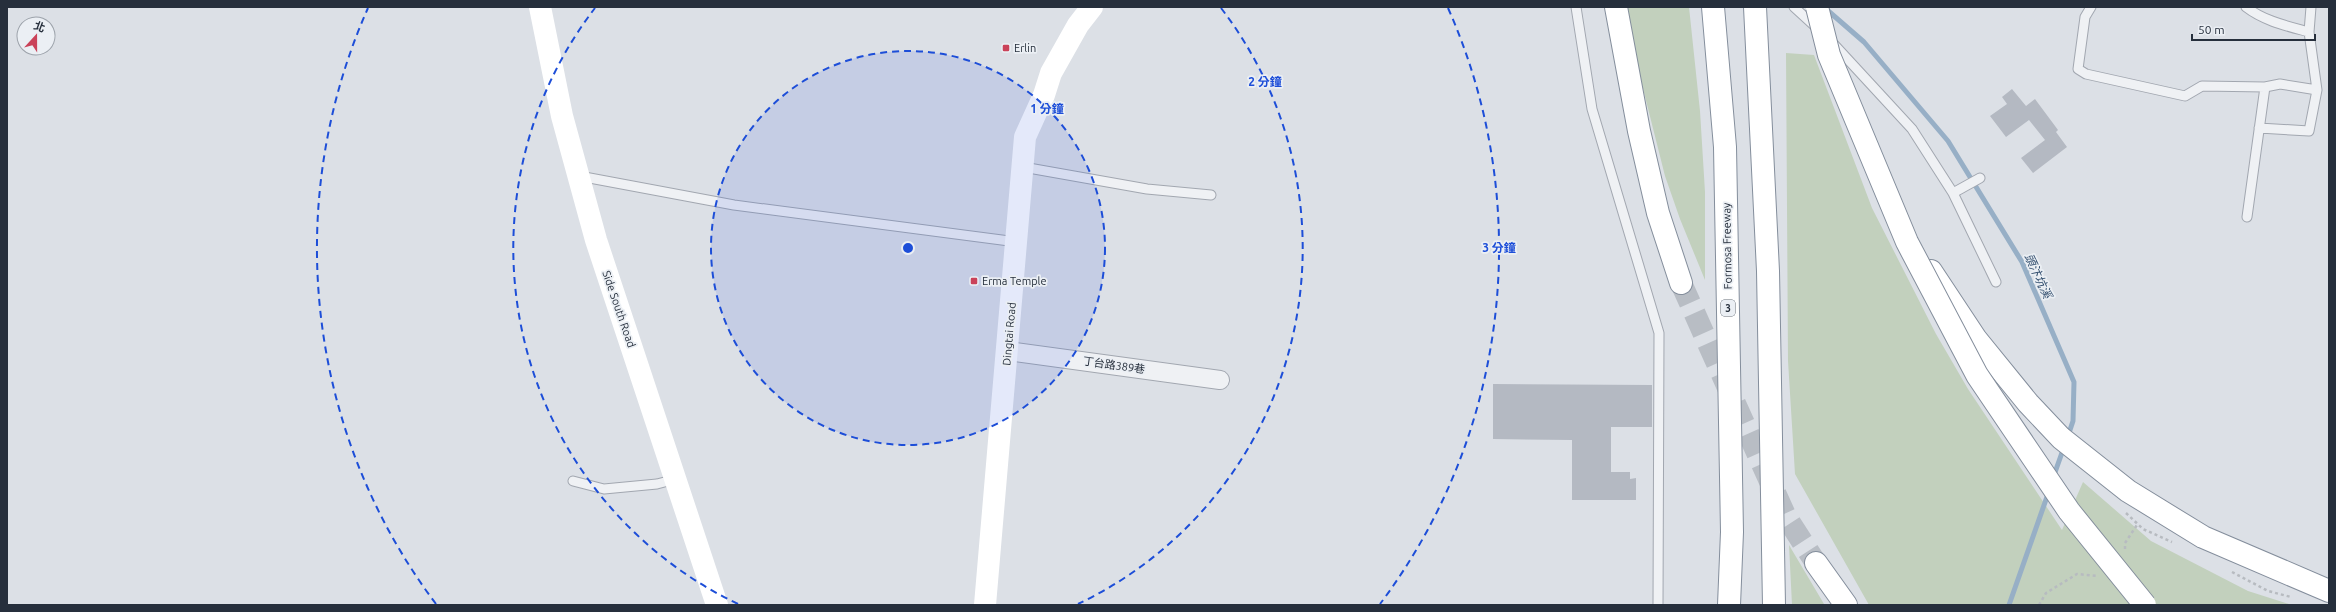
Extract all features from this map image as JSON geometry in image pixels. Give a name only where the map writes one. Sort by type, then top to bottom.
[{"type":"main road","name":"Side South Road","points":[[540,7],[562,116],[596,240],[717,605]]},
{"type":"main road","name":"Dingtai Road","points":[[985,605],[994,476],[1008,350],[1025,137],[1044,95],[1051,73],[1078,25],[1092,7]]},
{"type":"main road","points":[[1616,7],[1639,132],[1658,213],[1681,283]]},
{"type":"main road","points":[[1817,7],[1829,55],[1907,242],[1977,375],[2068,511],[2146,605]]},
{"type":"main road","name":"Formosa Freeway","points":[[1713,9],[1724,147],[1732,532],[1729,605]]},
{"type":"main road","points":[[1756,13],[1768,271],[1774,605]]},
{"type":"main road","points":[[1907,242],[1931,270],[1976,339],[2028,403],[2061,438],[2128,491],[2203,537],[2329,591]]},
{"type":"main road","points":[[1816,563],[1846,605]]},
{"type":"street","name":"丁台路389巷","points":[[1008,350],[1220,380]]},
{"type":"lane","points":[[1576,7],[1592,109],[1659,333],[1658,605]]},
{"type":"lane","points":[[1794,7],[1843,51],[1912,129],[1953,193],[1996,282]]},
{"type":"lane","points":[[2091,7],[2085,17],[2078,69],[2086,74],[2185,96],[2202,86],[2265,87],[2280,84],[2317,90]]},
{"type":"lane","points":[[2246,7],[2256,14],[2285,26],[2309,32]]},
{"type":"lane","points":[[2259,128],[2309,131],[2317,90],[2309,32],[2311,7]]},
{"type":"lane","points":[[2247,217],[2265,87]]},
{"type":"lane","points":[[1023,167],[1147,189],[1211,195]]},
{"type":"lane","points":[[578,175],[734,205],[1017,242]]},
{"type":"lane","points":[[1953,193],[1980,178]]},
{"type":"lane","points":[[574,481],[604,489],[658,484],[676,479]]},
{"type":"path","points":[[2039,605],[2046,593],[2077,574],[2097,577],[2103,573]]},
{"type":"green space","points":[[1627,7],[1689,7],[1700,111],[1705,192],[1705,280],[1680,219],[1665,176],[1630,37]]},
{"type":"green space","points":[[1786,53],[1814,55],[1872,208],[1936,334],[1968,389],[2062,530],[2083,482],[2151,541],[2248,591],[2292,605],[1869,605],[1795,474],[1788,361]]},
{"type":"green space","points":[[1789,545],[1824,604],[1824,605],[1792,605]]},
{"type":"building","points":[[2012,89],[2026,106],[2035,99],[2058,130],[2056,132],[2067,147],[2033,173],[2021,158],[2045,140],[2029,120],[2006,137],[1990,116],[2007,104],[2002,97]]},
{"type":"building","points":[[1493,384],[1652,385],[1652,427],[1611,427],[1611,472],[1630,472],[1630,479],[1636,478],[1636,500],[1572,500],[1572,440],[1493,439]]},
{"type":"waterway","name":"頭汴坑溪","points":[[1826,9],[1864,42],[1948,141],[2022,262],[2074,382],[2073,421],[2068,436]]},
{"type":"waterway","name":"頭汴坑溪","points":[[2053,478],[2064,447]]},
{"type":"waterway","name":"頭汴坑溪","points":[[2009,605],[2049,491]]},
{"type":"tunnel","points":[[1681,283],[1785,515],[1816,563]]},
{"type":"place","name":"Erlin","points":[[1006,48]]},
{"type":"place","name":"Erma Temple","points":[[974,281]]}]
